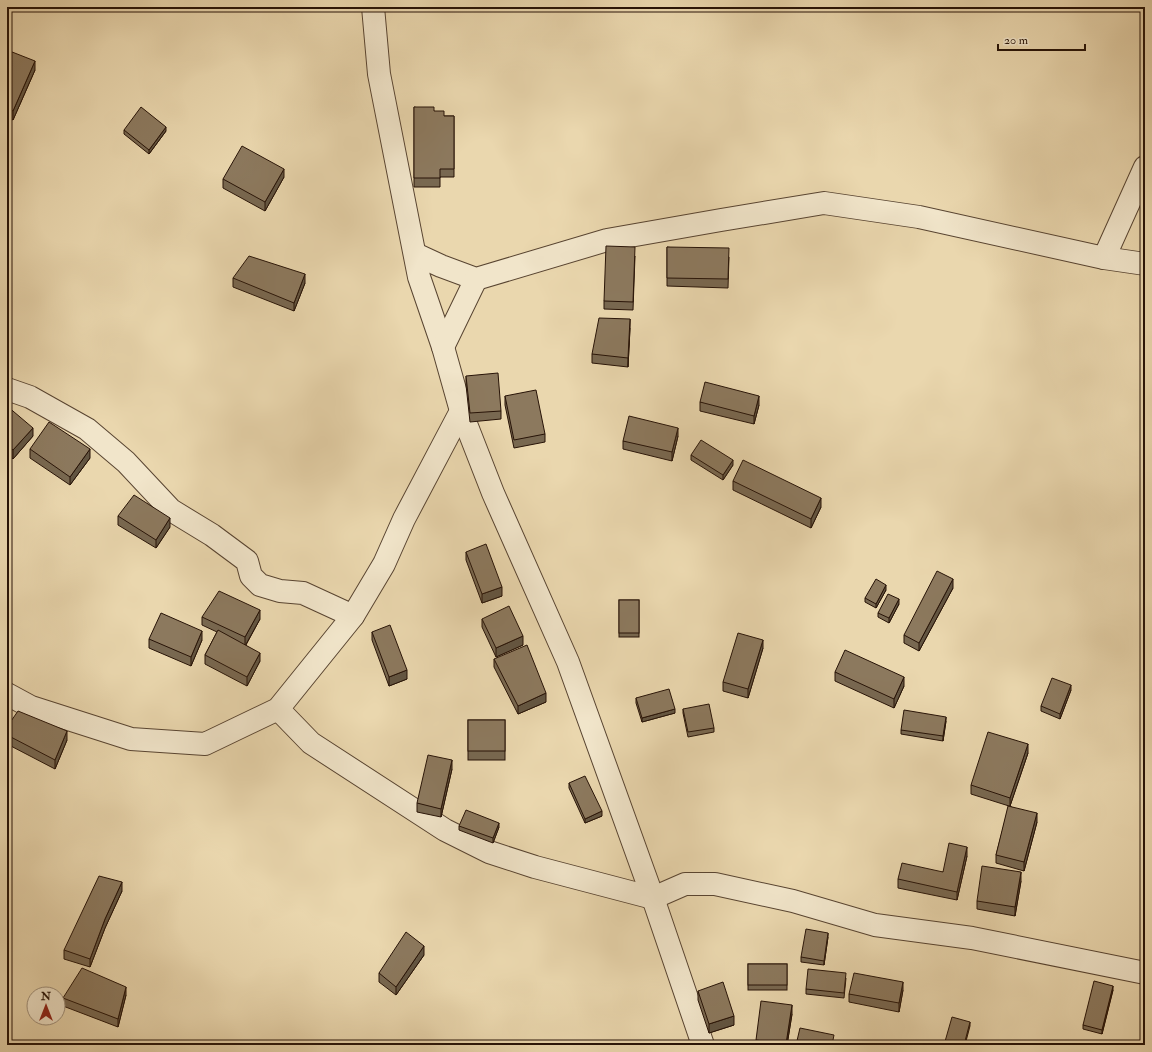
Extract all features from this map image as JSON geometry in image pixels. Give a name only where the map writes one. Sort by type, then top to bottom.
[{"type":"street","points":[[373,7],[379,74],[419,277],[443,347],[461,411],[493,493],[568,662],[654,898],[703,1045]]},
{"type":"street","points":[[1104,258],[1145,167]]},
{"type":"street","points":[[415,254],[441,266],[476,279],[607,240],[824,203],[919,217],[1104,258],[1145,264]]},
{"type":"street","points":[[443,347],[476,279]]},
{"type":"street","points":[[7,389],[30,397],[87,429],[126,462],[171,510],[212,535],[247,561],[251,576],[260,585],[280,591],[303,593],[353,616]]},
{"type":"street","points":[[7,694],[31,707],[131,739],[205,744],[278,709],[353,616],[384,564],[404,519],[461,411]]},
{"type":"street","points":[[278,709],[311,743],[445,830],[489,852],[534,867],[654,898],[685,884],[715,884],[793,901],[875,925],[972,938],[1145,973]]},
{"type":"building","points":[[7,50],[35,61],[13,111],[7,108]]},
{"type":"building","points":[[141,107],[166,127],[149,150],[124,130]]},
{"type":"building","points":[[414,107],[434,107],[434,111],[444,111],[444,116],[454,116],[454,169],[440,169],[440,178],[414,178]]},
{"type":"building","points":[[242,146],[284,169],[265,202],[223,179]]},
{"type":"building","points":[[606,246],[635,247],[633,302],[604,301]]},
{"type":"building","points":[[667,247],[729,248],[728,279],[667,278]]},
{"type":"building","points":[[249,256],[305,274],[294,303],[233,278]]},
{"type":"building","points":[[599,318],[630,319],[628,358],[592,354]]},
{"type":"building","points":[[498,373],[501,411],[470,413],[466,376]]},
{"type":"building","points":[[705,382],[759,396],[754,416],[700,402]]},
{"type":"building","points":[[536,390],[545,434],[514,440],[505,396]]},
{"type":"building","points":[[7,406],[33,428],[13,450],[7,445]]},
{"type":"building","points":[[629,416],[678,428],[672,452],[623,441]]},
{"type":"building","points":[[49,422],[90,449],[70,477],[30,449]]},
{"type":"building","points":[[701,440],[733,460],[723,475],[691,455]]},
{"type":"building","points":[[743,460],[821,498],[811,519],[733,481]]},
{"type":"building","points":[[134,495],[170,518],[156,540],[118,516]]},
{"type":"building","points":[[486,544],[502,587],[482,594],[466,552]]},
{"type":"building","points":[[937,571],[953,579],[919,643],[904,635]]},
{"type":"building","points":[[876,579],[886,585],[876,604],[865,598]]},
{"type":"building","points":[[219,591],[260,610],[245,637],[202,617]]},
{"type":"building","points":[[888,594],[899,599],[889,618],[878,613]]},
{"type":"building","points":[[619,600],[639,600],[639,633],[619,633]]},
{"type":"building","points":[[509,606],[523,636],[496,648],[482,619]]},
{"type":"building","points":[[161,613],[202,631],[191,657],[149,639]]},
{"type":"building","points":[[390,625],[407,670],[389,677],[372,632]]},
{"type":"building","points":[[218,630],[260,653],[247,677],[205,655]]},
{"type":"building","points":[[738,633],[763,640],[748,689],[723,682]]},
{"type":"building","points":[[527,645],[546,693],[518,706],[494,659]]},
{"type":"building","points":[[845,650],[904,677],[894,699],[835,672]]},
{"type":"building","points":[[1052,678],[1071,685],[1060,714],[1041,706]]},
{"type":"building","points":[[669,689],[675,709],[642,718],[636,698]]},
{"type":"building","points":[[709,704],[714,728],[688,732],[683,709]]},
{"type":"building","points":[[904,710],[946,717],[943,736],[901,730]]},
{"type":"building","points":[[18,711],[67,731],[55,760],[7,735],[7,727]]},
{"type":"building","points":[[468,720],[505,720],[505,751],[468,751]]},
{"type":"building","points":[[988,732],[1028,744],[1010,798],[971,785]]},
{"type":"building","points":[[428,755],[452,760],[441,809],[417,803]]},
{"type":"building","points":[[585,776],[602,811],[585,819],[569,783]]},
{"type":"building","points":[[1008,806],[1037,813],[1024,862],[996,855]]},
{"type":"building","points":[[466,810],[499,823],[493,838],[459,826]]},
{"type":"building","points":[[949,843],[967,847],[957,892],[898,879],[902,863],[943,872]]},
{"type":"building","points":[[982,866],[1021,872],[1015,907],[977,901]]},
{"type":"building","points":[[99,876],[122,882],[105,919],[90,959],[64,950]]},
{"type":"building","points":[[806,929],[828,933],[824,961],[801,957]]},
{"type":"building","points":[[406,932],[424,946],[396,987],[379,973]]},
{"type":"building","points":[[748,964],[787,964],[787,985],[748,985]]},
{"type":"building","points":[[82,968],[126,987],[118,1019],[66,999],[66,993]]},
{"type":"building","points":[[808,969],[846,973],[844,993],[806,989]]},
{"type":"building","points":[[854,973],[903,982],[899,1003],[849,994]]},
{"type":"building","points":[[1094,981],[1113,986],[1102,1030],[1083,1025]]},
{"type":"building","points":[[723,982],[734,1016],[709,1024],[698,991]]},
{"type":"building","points":[[761,1001],[792,1005],[786,1044],[756,1040]]},
{"type":"building","points":[[952,1017],[970,1022],[964,1045],[944,1045]]},
{"type":"building","points":[[800,1028],[834,1035],[832,1045],[796,1045]]}]
